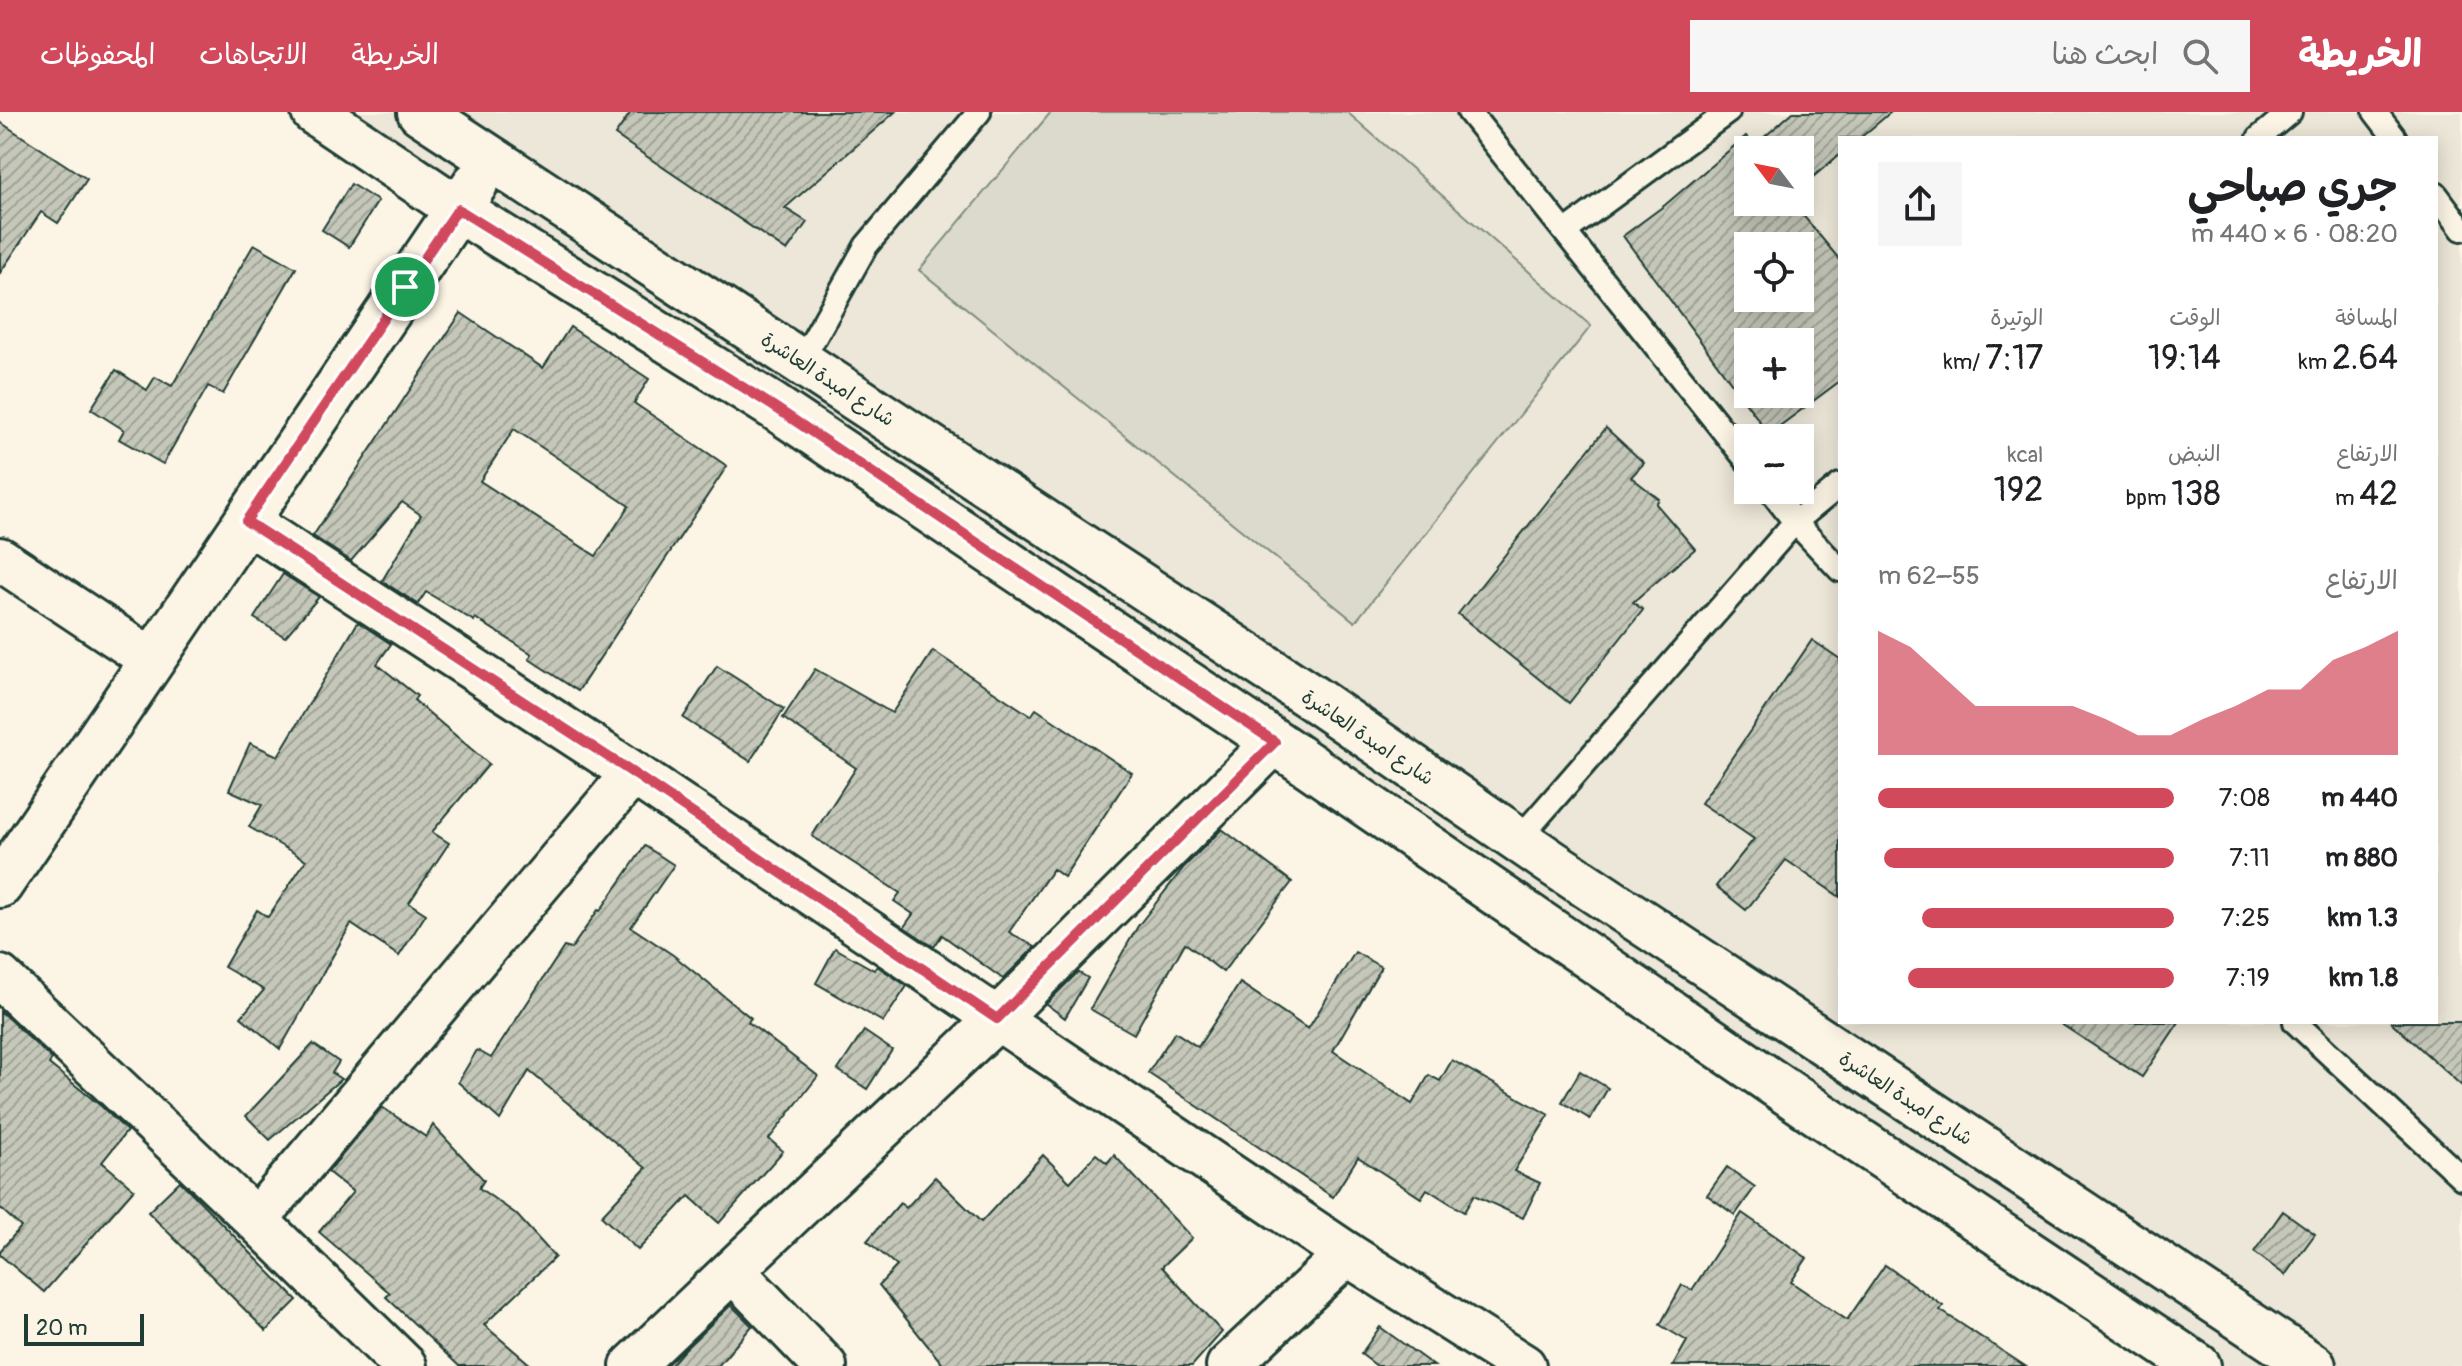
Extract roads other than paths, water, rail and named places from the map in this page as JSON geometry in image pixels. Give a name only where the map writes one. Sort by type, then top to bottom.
[{"type":"main road","points":[[314,112],[458,209],[773,406],[1275,742],[1823,1117],[2198,1366]]},
{"type":"main road","name":"شارع امبدة العاشرة","points":[[420,112],[1314,699],[1518,840],[2313,1366]]},
{"type":"main road","points":[[0,885],[492,159]]},
{"type":"street","points":[[246,521],[633,773],[1347,1254],[1524,1366]]},
{"type":"street","points":[[0,559],[152,660]]},
{"type":"street","points":[[632,1366],[997,1019],[1275,742]]},
{"type":"street","points":[[256,1220],[633,773]]},
{"type":"street","points":[[0,977],[405,1366]]},
{"type":"street","points":[[1228,1366],[1347,1254]]},
{"type":"street","points":[[733,1271],[825,1366]]},
{"type":"lane","points":[[801,362],[866,246],[979,112]]},
{"type":"lane","points":[[1469,112],[1734,444]]},
{"type":"lane","points":[[1566,231],[1728,112]]},
{"type":"lane","points":[[2261,136],[2290,112]]},
{"type":"lane","points":[[2375,112],[2393,136]]},
{"type":"lane","points":[[2438,197],[2462,229]]},
{"type":"lane","points":[[1518,840],[1795,522],[1838,487]]},
{"type":"lane","points":[[1781,504],[1838,568]]},
{"type":"lane","points":[[2297,1024],[2462,1178]]}]
